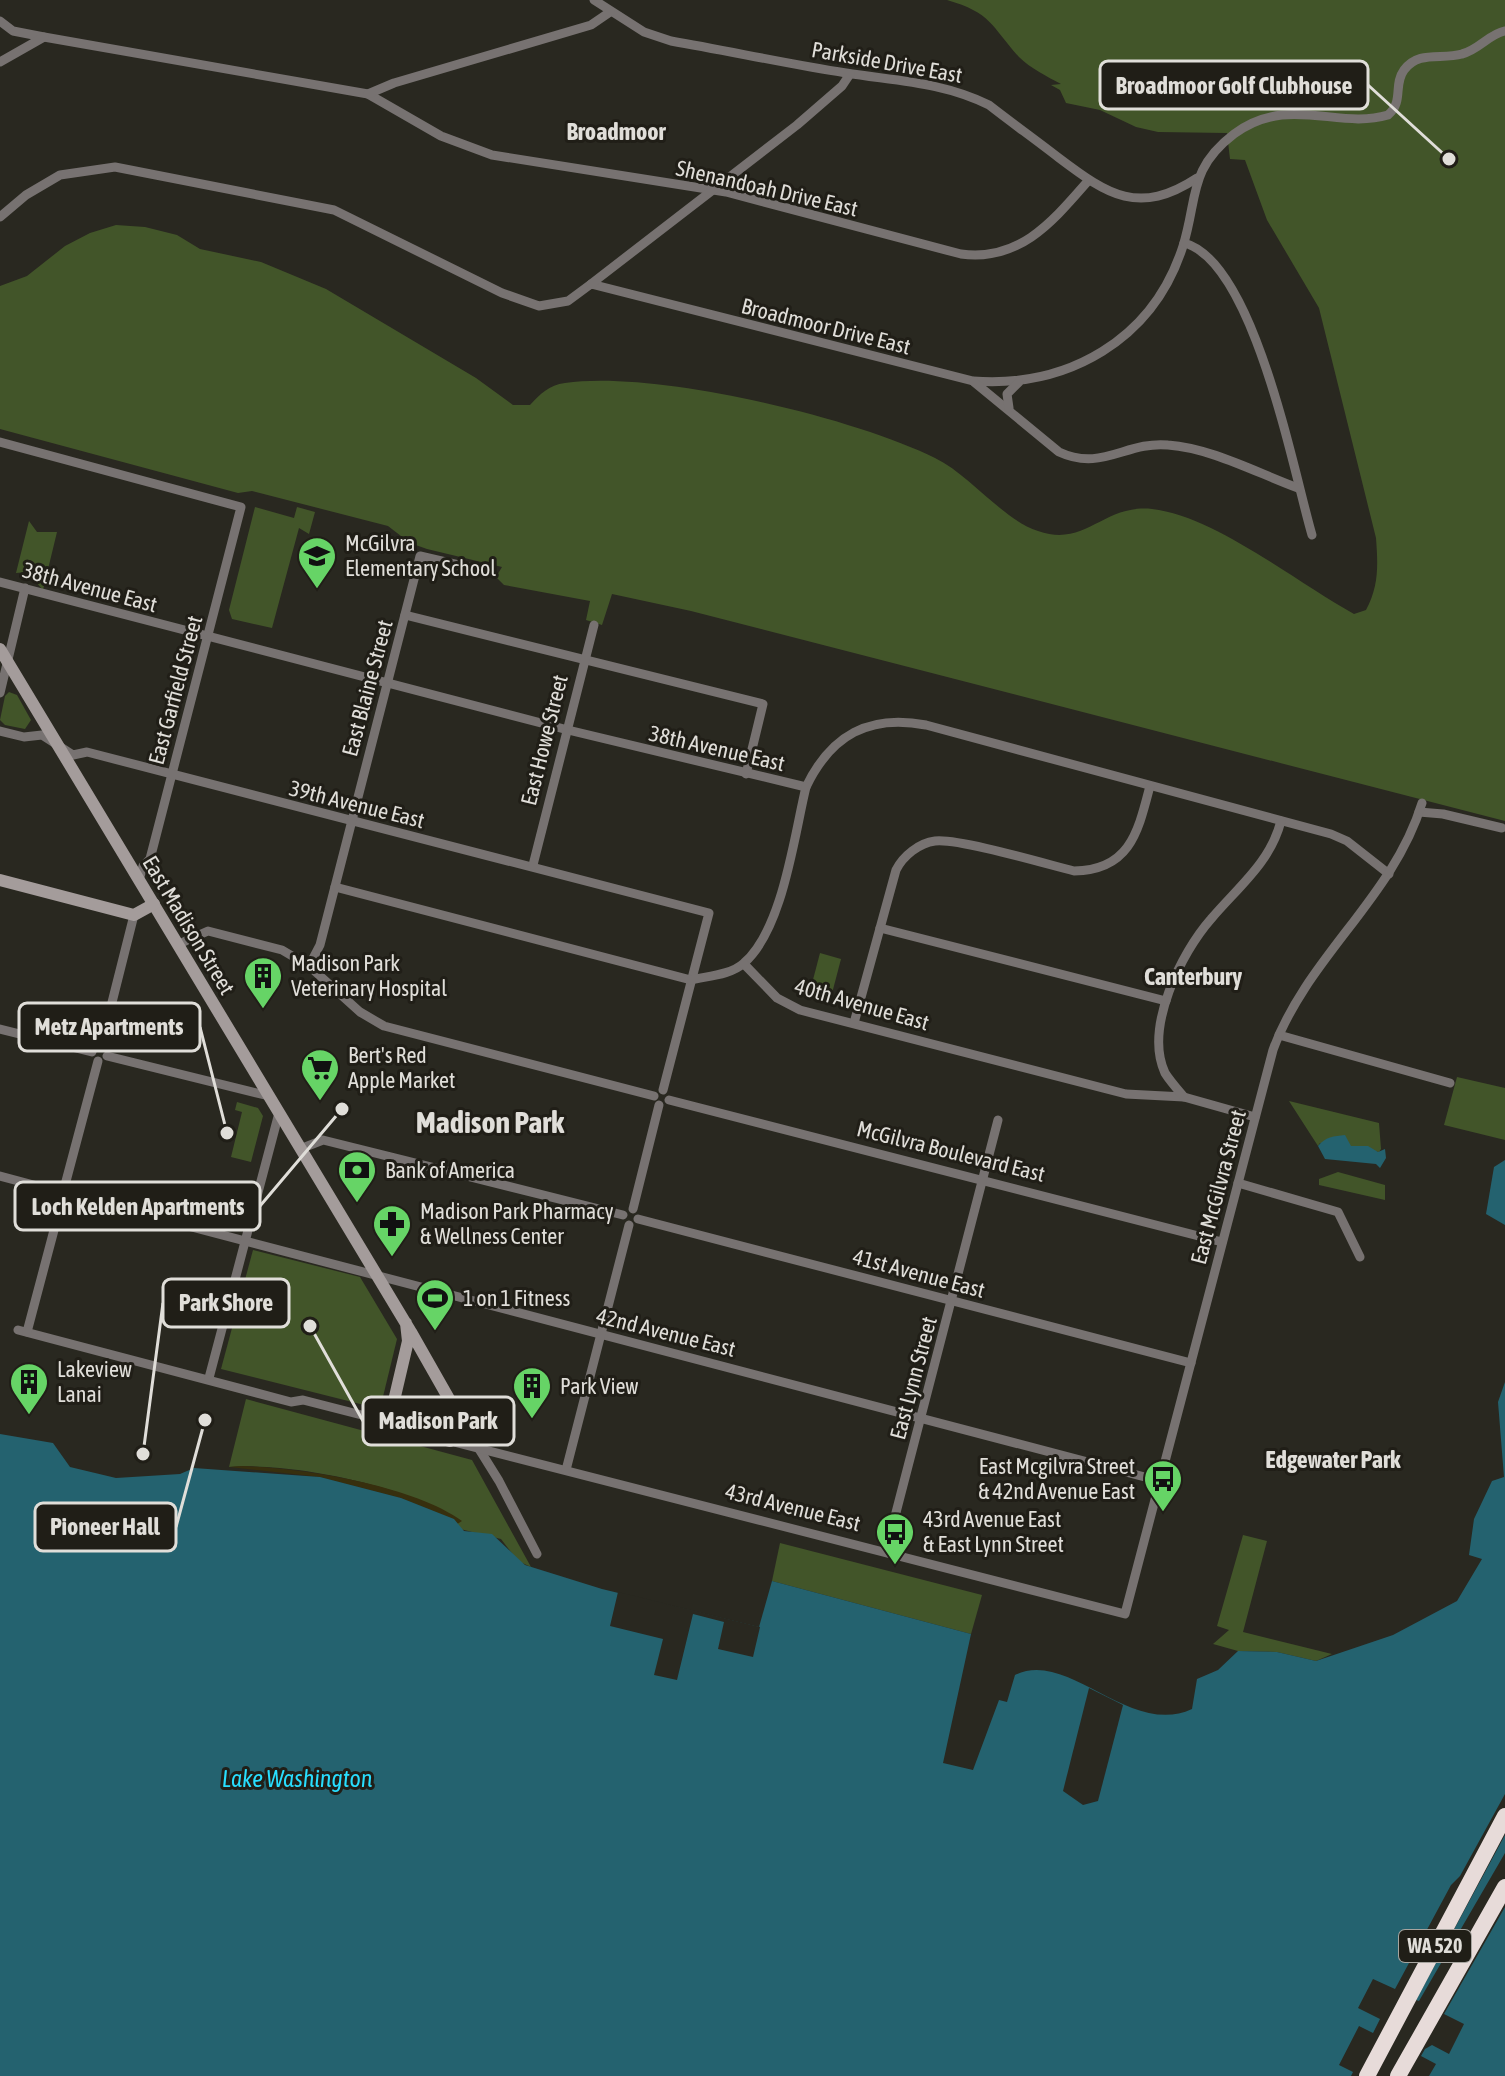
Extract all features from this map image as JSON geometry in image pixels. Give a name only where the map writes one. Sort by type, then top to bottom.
[{"type":"highway","name":"WA 520","points":[[1367,2076],[1505,1816]]},
{"type":"highway","name":"WA 520","points":[[1398,2076],[1505,1887]]},
{"type":"street","name":"Parkside Drive East","points":[[594,0],[644,32],[671,41],[850,74],[918,82],[971,96],[989,105],[1088,181],[1122,197],[1138,199],[1177,191],[1197,178]]},
{"type":"street","points":[[368,94],[394,83],[591,25],[610,12]]},
{"type":"street","name":"Shenandoah Drive East","points":[[0,21],[13,31],[368,94],[441,136],[492,155],[711,190],[975,256],[1001,253],[1026,243],[1049,225],[1088,181]]},
{"type":"street","name":"Broadmoor Drive East","points":[[591,284],[973,381],[1019,382],[1077,367],[1127,335],[1158,299],[1173,274],[1184,243],[1197,178],[1223,144],[1263,119],[1289,114],[1388,115],[1398,101],[1401,75],[1414,61],[1428,56],[1463,54],[1505,31]]},
{"type":"street","points":[[0,62],[44,37]]},
{"type":"street","points":[[0,217],[26,195],[60,175],[115,167],[334,210],[502,293],[539,306],[568,301],[591,284],[797,125],[842,86],[850,74]]},
{"type":"street","points":[[1184,243],[1199,247],[1210,257],[1257,334],[1312,535]]},
{"type":"street","points":[[973,381],[1059,452],[1076,460],[1095,461],[1164,444],[1186,447],[1298,488]]},
{"type":"street","points":[[1012,413],[1007,404],[1007,394],[1019,382]]},
{"type":"street","name":"East Garfield Street","points":[[0,442],[241,507],[150,859],[143,866],[139,880]]},
{"type":"street","name":"East Blaine Street","points":[[309,966],[320,945],[420,556],[489,572]]},
{"type":"street","name":"38th Avenue East","points":[[0,582],[568,730],[806,787],[821,760],[845,735],[864,725],[889,721],[926,725],[1347,841],[1389,874]]},
{"type":"street","points":[[0,693],[25,588]]},
{"type":"street","points":[[405,615],[763,704],[746,774]]},
{"type":"street","name":"East Howe Street","points":[[533,865],[594,625]]},
{"type":"street","name":"East Madison Street","points":[[0,649],[406,1323],[537,1554]]},
{"type":"street","name":"39th Avenue East","points":[[0,731],[24,737],[42,735],[73,755],[87,752],[709,913],[691,980]]},
{"type":"street","points":[[854,1023],[896,870],[910,853],[920,845],[944,841],[1074,871],[1089,871],[1120,856],[1130,846],[1139,829],[1150,786]]},
{"type":"street","points":[[335,887],[691,980],[723,973],[744,964],[762,939],[775,910],[806,787]]},
{"type":"street","name":"East McGilvra Street","points":[[1125,1614],[1279,1035],[1304,987],[1407,846],[1420,808],[1502,828]]},
{"type":"street","points":[[1184,1097],[1166,1074],[1160,1054],[1166,1001],[1194,942],[1267,857],[1281,821]]},
{"type":"street","points":[[0,880],[134,915],[154,904]]},
{"type":"street","points":[[63,1193],[134,915]]},
{"type":"street","points":[[880,928],[1166,1001]]},
{"type":"street","name":"McGilvra Boulevard East","points":[[179,944],[208,931],[282,950],[309,966],[360,1012],[384,1026],[1222,1242]]},
{"type":"street","name":"40th Avenue East","points":[[744,964],[757,981],[788,1004],[1126,1094],[1184,1097],[1255,1117]]},
{"type":"street","points":[[566,1470],[634,1222],[633,1209],[691,980]]},
{"type":"street","points":[[0,1029],[269,1096]]},
{"type":"street","points":[[1279,1035],[1450,1083]]},
{"type":"street","points":[[209,1378],[279,1113]]},
{"type":"street","name":"East Lynn Street","points":[[886,1551],[998,1120]]},
{"type":"street","points":[[300,1149],[323,1140],[623,1215],[634,1222]]},
{"type":"street","name":"42nd Avenue East","points":[[0,1176],[1160,1481]]},
{"type":"street","points":[[1238,1183],[1338,1212],[1360,1257]]},
{"type":"street","name":"43rd Avenue East","points":[[63,1193],[22,1331],[291,1402],[303,1400],[389,1422],[450,1441],[1125,1614]]},
{"type":"street","points":[[623,1215],[633,1209]]},
{"type":"street","name":"41st Avenue East","points":[[634,1222],[1191,1363]]},
{"type":"street","points":[[389,1422],[408,1341],[406,1323]]},
{"type":"street","points":[[404,1359],[426,1358]]},
{"type":"street","points":[[450,1441],[460,1433],[461,1420]]},
{"type":"green space","points":[[947,0],[1505,0],[1505,821],[691,611],[612,594],[602,625],[586,620],[590,601],[504,585],[496,577],[502,567],[410,543],[388,526],[252,491],[238,493],[0,429],[0,286],[27,276],[65,246],[90,233],[116,225],[145,227],[177,235],[200,249],[261,262],[326,289],[476,378],[513,405],[530,405],[545,391],[559,384],[603,381],[649,383],[753,400],[855,427],[935,458],[1012,517],[1038,531],[1069,534],[1135,509],[1176,514],[1229,537],[1354,614],[1366,610],[1377,575],[1376,538],[1319,308],[1267,220],[1245,160],[1230,159],[1227,133],[1158,132],[1136,127],[1100,110],[1066,103],[1060,90],[1051,85],[1061,84],[1023,61],[982,16]]},
{"type":"green space","points":[[255,507],[294,518],[297,507],[315,512],[309,534],[299,528],[272,628],[232,619],[229,610]]},
{"type":"green space","points":[[29,521],[37,532],[57,532],[43,590],[27,572],[16,573]]},
{"type":"green space","points":[[9,692],[17,695],[31,720],[25,729],[5,725],[0,720],[5,696]]},
{"type":"green space","points":[[820,953],[841,959],[830,1001],[809,995]]},
{"type":"green space","points":[[1457,1077],[1505,1088],[1505,1140],[1444,1125]]},
{"type":"green space","points":[[1289,1101],[1379,1123],[1381,1149],[1379,1152],[1320,1143],[1318,1146]]},
{"type":"green space","points":[[237,1102],[258,1108],[263,1116],[251,1162],[231,1157],[242,1112],[235,1110]]},
{"type":"green space","points":[[1338,1172],[1385,1185],[1385,1200],[1319,1185],[1319,1179]]},
{"type":"green space","points":[[253,1250],[360,1277],[397,1339],[380,1409],[221,1369]]},
{"type":"green space","points":[[246,1399],[472,1460],[531,1567],[518,1561],[501,1539],[460,1529],[457,1524],[461,1521],[438,1508],[381,1487],[284,1468],[229,1467]]},
{"type":"green space","points":[[1243,1535],[1267,1541],[1243,1632],[1332,1654],[1316,1661],[1277,1652],[1238,1651],[1213,1644],[1229,1630],[1217,1626]]},
{"type":"green space","points":[[780,1543],[982,1595],[971,1634],[772,1581]]},
{"type":"sand","points":[[229,1467],[294,1470],[386,1488],[441,1508],[462,1521],[457,1524],[448,1517],[401,1498],[320,1477]]},
{"type":"water","points":[[1345,1135],[1351,1146],[1368,1146],[1378,1152],[1385,1149],[1386,1158],[1380,1168],[1376,1164],[1325,1159],[1318,1146],[1327,1139]]},
{"type":"water","points":[[1505,1160],[1505,1225],[1486,1214],[1494,1167]]},
{"type":"water","name":"Lake Washington","points":[[1505,1382],[1505,2076],[0,2076],[0,1434],[53,1443],[70,1467],[116,1478],[180,1474],[194,1468],[320,1477],[401,1498],[454,1519],[464,1531],[492,1534],[525,1565],[602,1589],[759,1627],[772,1581],[971,1634],[943,1763],[973,1770],[999,1700],[1007,1702],[1015,1675],[1035,1670],[1056,1673],[1123,1704],[1146,1712],[1169,1715],[1192,1709],[1197,1679],[1218,1670],[1238,1651],[1277,1652],[1316,1661],[1393,1635],[1457,1601],[1482,1559],[1469,1555],[1474,1519],[1492,1481],[1504,1477],[1498,1402]]},
{"type":"pier","points":[[618,1592],[760,1627],[753,1657],[718,1649],[724,1622],[693,1614],[677,1680],[654,1675],[663,1639],[610,1626]]},
{"type":"pier","points":[[1089,1688],[1123,1705],[1098,1801],[1083,1805],[1063,1791]]},
{"type":"pier","points":[[1505,1794],[1505,1835],[1416,2000],[1419,2001],[1505,1853],[1505,1907],[1444,2014],[1464,2024],[1449,2054],[1432,2045],[1425,2049],[1421,2056],[1436,2064],[1429,2076],[1351,2076],[1353,2072],[1339,2065],[1359,2026],[1373,2033],[1380,2019],[1358,2008],[1373,1979],[1395,1989]]},
{"type":"place","name":"Broadmoor Golf Clubhouse","points":[[1449,159]]},
{"type":"place","name":"McGilvra Elementary School","points":[[317,590]]},
{"type":"place","name":"Madison Park Veterinary Hospital","points":[[263,1010]]},
{"type":"place","name":"Bert's Red Apple Market","points":[[320,1102]]},
{"type":"place","name":"Loch Kelden Apartments","points":[[342,1109]]},
{"type":"place","name":"Metz Apartments","points":[[227,1133]]},
{"type":"place","name":"Bank of America","points":[[357,1204]]},
{"type":"place","name":"Madison Park Pharmacy & Wellness Center","points":[[392,1258]]},
{"type":"place","name":"Madison Park","points":[[310,1326]]},
{"type":"place","name":"1 on 1 Fitness","points":[[435,1332]]},
{"type":"place","name":"Lakeview Lanai","points":[[29,1416]]},
{"type":"place","name":"Pioneer Hall","points":[[205,1420]]},
{"type":"place","name":"Park View","points":[[532,1420]]},
{"type":"place","name":"Park Shore","points":[[143,1454]]},
{"type":"place","name":"East Mcgilvra Street & 42nd Avenue East","points":[[1163,1513]]},
{"type":"place","name":"43rd Avenue East & East Lynn Street","points":[[895,1566]]},
{"type":"district","name":"Broadmoor","points":[[616,132]]},
{"type":"district","name":"Canterbury","points":[[1193,977]]},
{"type":"district","name":"Madison Park","points":[[490,1123]]},
{"type":"district","name":"Edgewater Park","points":[[1333,1460]]}]
